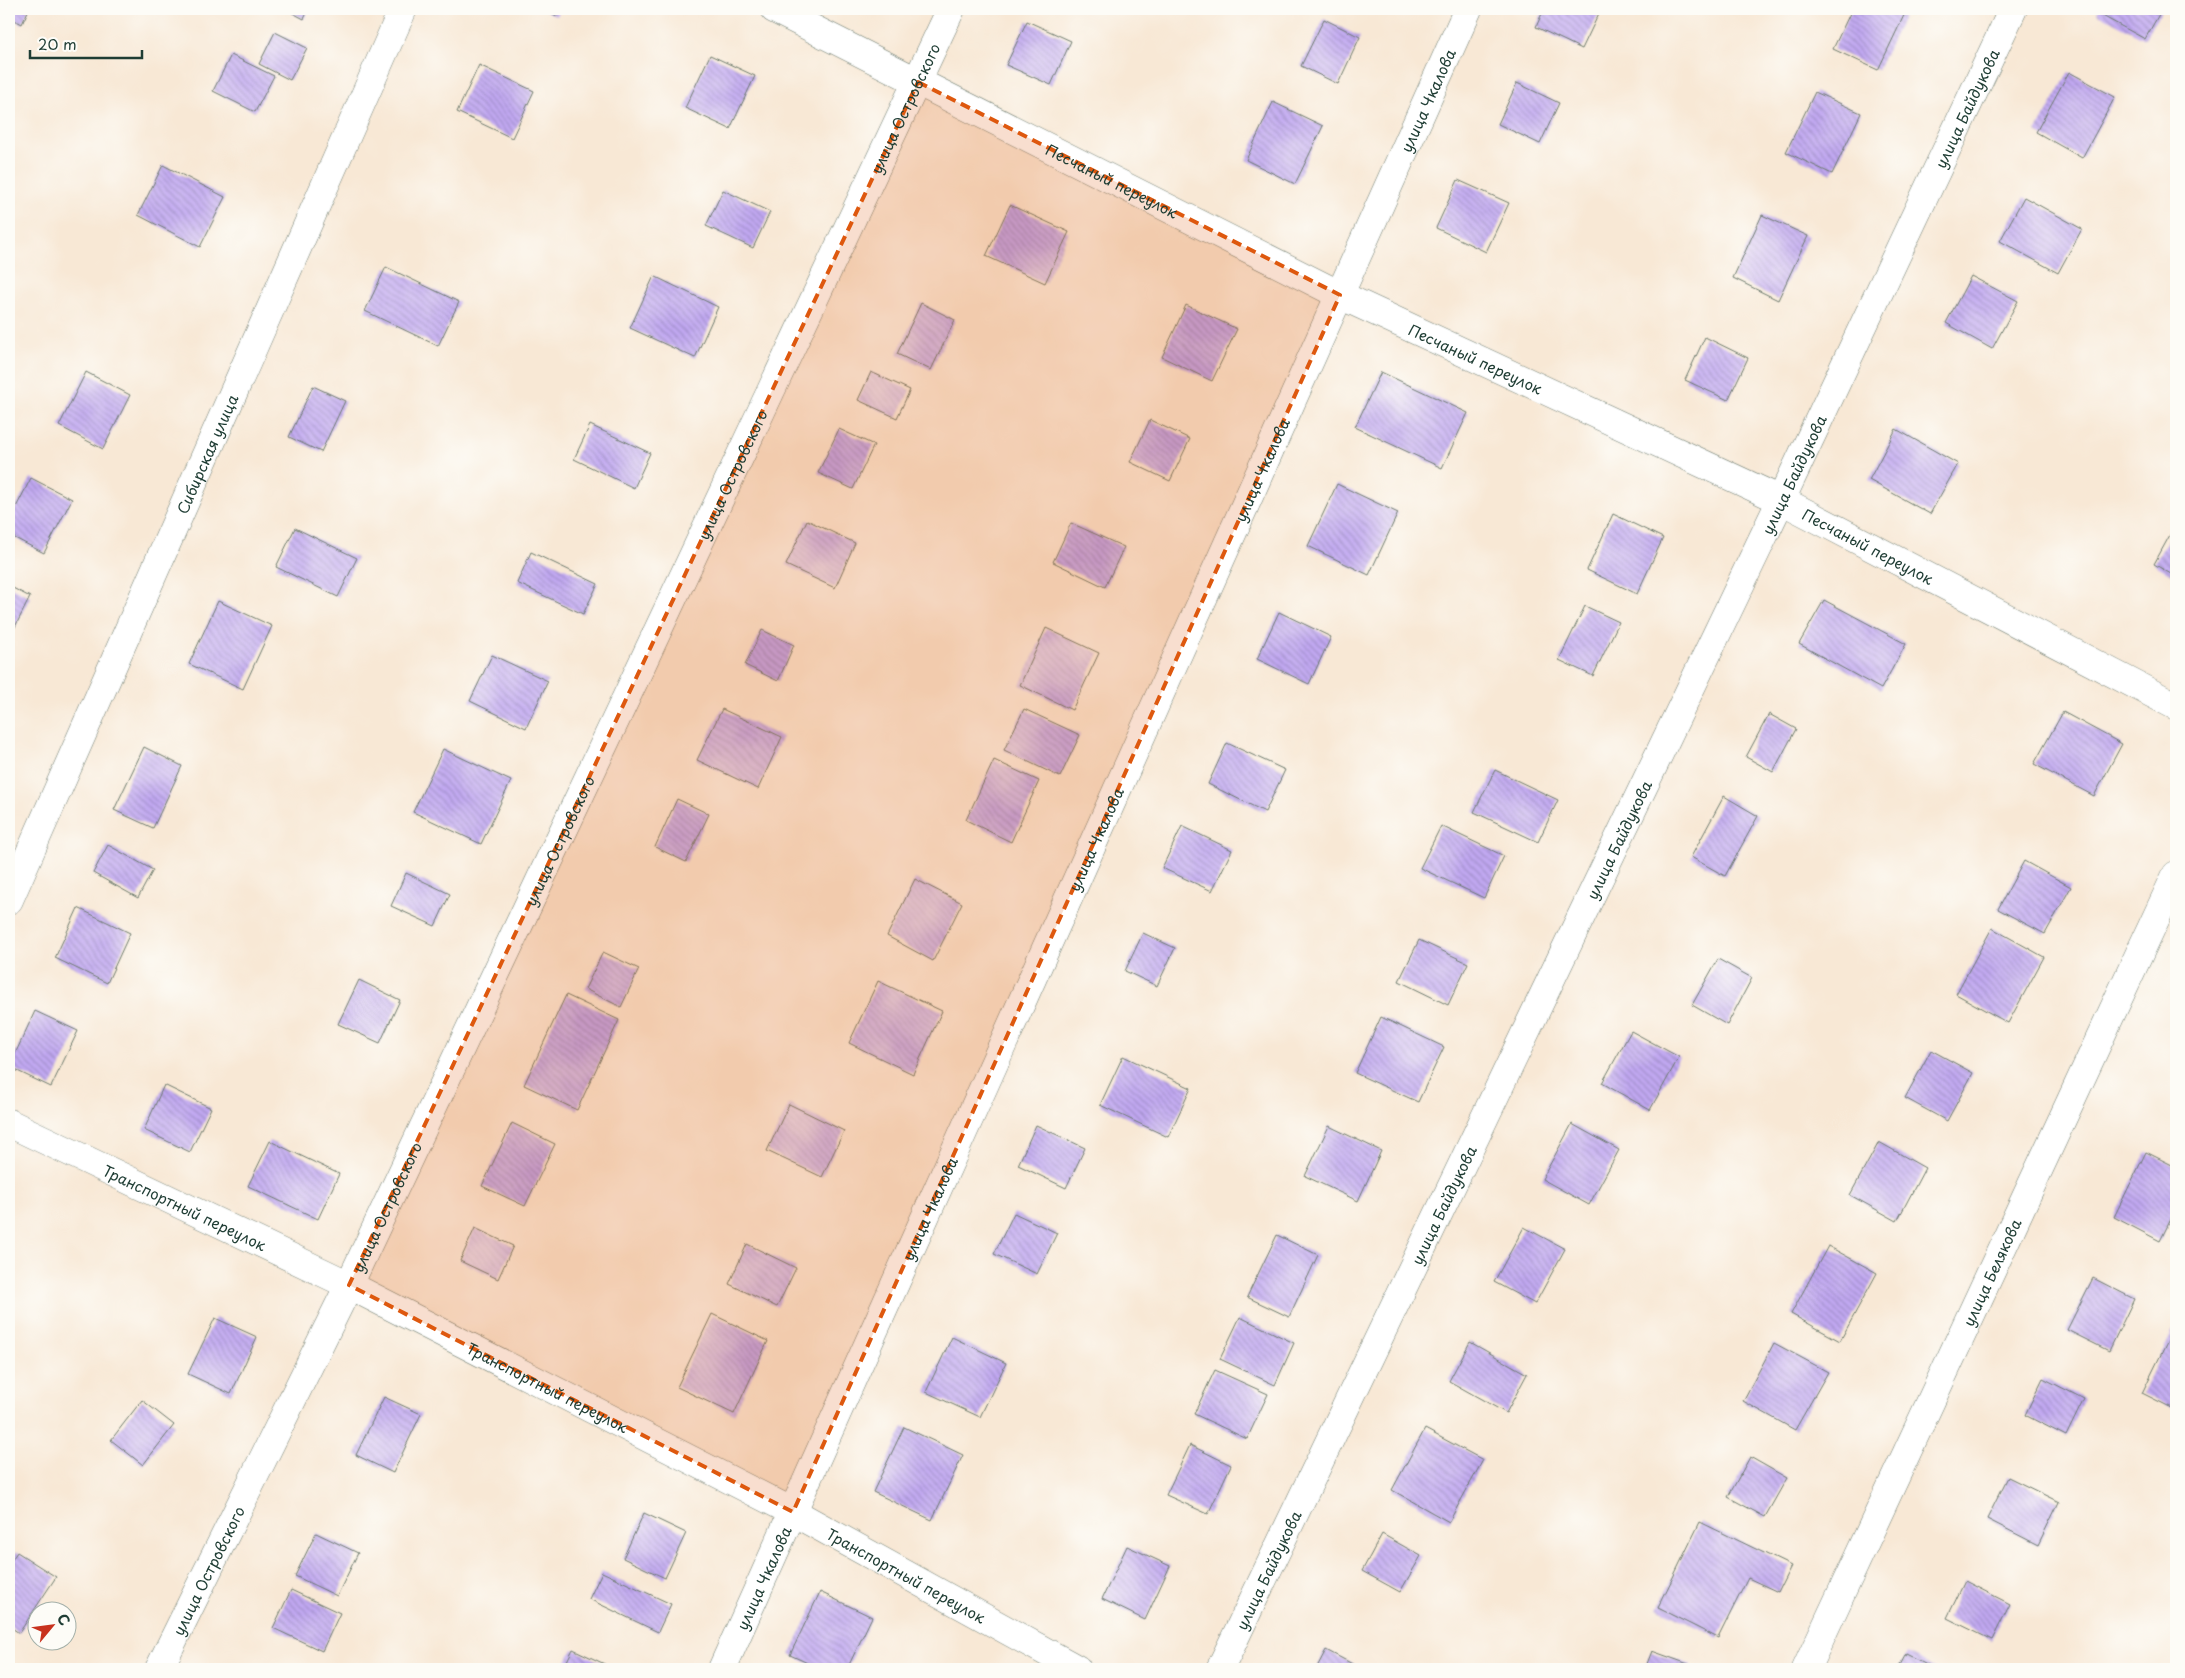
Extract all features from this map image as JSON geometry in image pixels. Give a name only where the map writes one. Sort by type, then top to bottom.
[{"type":"street","name":"Сибирская улица","points":[[9,900],[403,9]]},
{"type":"street","name":"Песчаный переулок","points":[[774,9],[1340,295],[1781,500],[2176,706]]},
{"type":"street","name":"улица Островского","points":[[160,1669],[349,1285],[951,9]]},
{"type":"street","name":"улица Чкалова","points":[[722,1669],[1468,9]]},
{"type":"street","name":"улица Байдукова","points":[[1220,1669],[1781,500],[2013,9]]},
{"type":"street","name":"улица Белякова","points":[[1806,1669],[2176,875]]},
{"type":"street","name":"Транспортный переулок","points":[[9,1123],[349,1285],[794,1512],[1077,1669]]},
{"type":"highlighted area","points":[[918,82],[1340,295],[793,1512],[349,1285]]},
{"type":"building","points":[[9,9],[29,9],[22,24],[9,17]]},
{"type":"building","points":[[285,9],[309,9],[304,19]]},
{"type":"building","points":[[542,9],[560,9],[557,16]]},
{"type":"building","points":[[1544,9],[1601,9],[1582,49],[1536,27]]},
{"type":"building","points":[[1852,9],[1907,9],[1878,70],[1833,49]]},
{"type":"building","points":[[2099,9],[2162,9],[2145,39],[2097,13]]},
{"type":"building","points":[[1324,19],[1360,37],[1338,84],[1301,66]]},
{"type":"building","points":[[1027,21],[1071,41],[1051,85],[1006,65]]},
{"type":"building","points":[[275,32],[307,48],[290,80],[259,64]]},
{"type":"building","points":[[231,55],[274,76],[255,112],[213,91]]},
{"type":"building","points":[[710,55],[755,76],[730,129],[685,108]]},
{"type":"building","points":[[479,65],[534,91],[512,138],[457,112]]},
{"type":"building","points":[[2069,72],[2115,97],[2082,158],[2036,132]]},
{"type":"building","points":[[1517,83],[1559,103],[1540,144],[1498,124]]},
{"type":"building","points":[[1815,92],[1861,113],[1832,174],[1786,152]]},
{"type":"building","points":[[1273,102],[1323,126],[1295,184],[1246,160]]},
{"type":"building","points":[[163,165],[225,197],[200,247],[138,215]]},
{"type":"building","points":[[1458,180],[1509,203],[1486,252],[1436,228]]},
{"type":"building","points":[[723,190],[770,212],[753,248],[706,226]]},
{"type":"building","points":[[2024,197],[2082,229],[2058,273],[2000,241]]},
{"type":"building","points":[[1010,205],[1069,232],[1045,283],[986,256]]},
{"type":"building","points":[[1762,215],[1808,236],[1778,300],[1733,278]]},
{"type":"building","points":[[386,267],[459,302],[438,346],[365,311]]},
{"type":"building","points":[[654,276],[718,307],[695,358],[630,328]]},
{"type":"building","points":[[1971,276],[2018,301],[1992,349],[1946,323]]},
{"type":"building","points":[[921,303],[955,320],[931,370],[897,354]]},
{"type":"building","points":[[1186,305],[1237,329],[1212,381],[1162,357]]},
{"type":"building","points":[[1705,337],[1748,358],[1728,400],[1685,380]]},
{"type":"building","points":[[86,372],[130,395],[103,449],[59,426]]},
{"type":"building","points":[[871,372],[910,390],[897,418],[858,400]]},
{"type":"building","points":[[1381,372],[1468,413],[1442,468],[1355,427]]},
{"type":"building","points":[[313,386],[345,401],[321,452],[289,437]]},
{"type":"building","points":[[1150,420],[1190,439],[1170,481],[1130,462]]},
{"type":"building","points":[[590,425],[650,453],[634,488],[574,459]]},
{"type":"building","points":[[839,429],[874,445],[853,489],[818,473]]},
{"type":"building","points":[[1896,429],[1958,464],[1930,514],[1869,480]]},
{"type":"building","points":[[31,478],[72,499],[44,553],[9,535],[9,521]]},
{"type":"building","points":[[1337,484],[1398,513],[1369,575],[1308,546]]},
{"type":"building","points":[[1613,514],[1663,538],[1637,594],[1587,570]]},
{"type":"building","points":[[807,520],[855,543],[835,588],[786,565]]},
{"type":"building","points":[[1071,523],[1124,547],[1105,587],[1053,562]]},
{"type":"building","points":[[2176,524],[2176,577],[2154,564]]},
{"type":"building","points":[[295,528],[357,558],[338,597],[276,567]]},
{"type":"building","points":[[531,552],[598,584],[583,614],[517,583]]},
{"type":"building","points":[[9,586],[30,597],[9,639]]},
{"type":"building","points":[[1824,600],[1906,644],[1881,689],[1799,644]]},
{"type":"building","points":[[218,601],[272,626],[243,689],[189,664]]},
{"type":"building","points":[[1585,606],[1619,622],[1593,676],[1559,660]]},
{"type":"building","points":[[1279,612],[1331,637],[1309,684],[1257,659]]},
{"type":"building","points":[[1046,628],[1099,653],[1072,710],[1020,685]]},
{"type":"building","points":[[762,630],[794,645],[778,681],[745,665]]},
{"type":"building","points":[[492,655],[548,681],[526,728],[470,701]]},
{"type":"building","points":[[722,709],[782,737],[758,789],[697,760]]},
{"type":"building","points":[[1024,709],[1080,735],[1060,777],[1004,750]]},
{"type":"building","points":[[2063,712],[2122,744],[2094,796],[2034,764]]},
{"type":"building","points":[[1769,714],[1796,729],[1773,772],[1746,757]]},
{"type":"building","points":[[1227,743],[1285,770],[1265,812],[1208,784]]},
{"type":"building","points":[[144,747],[182,766],[153,828],[114,810]]},
{"type":"building","points":[[443,749],[511,781],[481,844],[413,812]]},
{"type":"building","points":[[994,760],[1039,781],[1011,842],[966,820]]},
{"type":"building","points":[[1495,770],[1558,800],[1538,842],[1474,812]]},
{"type":"building","points":[[1724,796],[1758,816],[1725,876],[1691,857]]},
{"type":"building","points":[[677,799],[709,814],[686,862],[655,847]]},
{"type":"building","points":[[1182,826],[1232,850],[1212,891],[1162,868]]},
{"type":"building","points":[[1441,826],[1504,856],[1484,898],[1420,868]]},
{"type":"building","points":[[108,845],[153,870],[138,898],[93,873]]},
{"type":"building","points":[[2024,861],[2071,887],[2045,934],[1998,909]]},
{"type":"building","points":[[406,873],[450,894],[435,926],[391,906]]},
{"type":"building","points":[[915,879],[962,903],[933,961],[887,936]]},
{"type":"building","points":[[78,908],[130,933],[107,983],[55,958]]},
{"type":"building","points":[[1992,928],[2044,957],[2008,1023],[1956,994]]},
{"type":"building","points":[[1143,933],[1175,948],[1157,986],[1125,971]]},
{"type":"building","points":[[1419,940],[1468,963],[1448,1005],[1399,981]]},
{"type":"building","points":[[603,952],[639,969],[621,1007],[585,989]]},
{"type":"building","points":[[1718,959],[1752,978],[1727,1025],[1692,1005]]},
{"type":"building","points":[[359,980],[400,1000],[380,1043],[338,1024]]},
{"type":"building","points":[[878,981],[942,1011],[913,1074],[849,1043]]},
{"type":"building","points":[[566,995],[619,1020],[577,1110],[524,1085]]},
{"type":"building","points":[[35,1011],[78,1031],[51,1087],[9,1067]]},
{"type":"building","points":[[1381,1017],[1444,1047],[1418,1102],[1355,1073]]},
{"type":"building","points":[[1631,1031],[1679,1057],[1650,1110],[1602,1083]]},
{"type":"building","points":[[1931,1050],[1973,1073],[1947,1121],[1905,1098]]},
{"type":"building","points":[[1123,1056],[1191,1088],[1168,1137],[1100,1105]]},
{"type":"building","points":[[164,1085],[211,1108],[190,1152],[144,1130]]},
{"type":"building","points":[[789,1104],[844,1131],[822,1177],[767,1151]]},
{"type":"building","points":[[512,1123],[555,1144],[525,1206],[482,1186]]},
{"type":"building","points":[[1572,1124],[1619,1150],[1589,1205],[1542,1179]]},
{"type":"building","points":[[1036,1125],[1085,1148],[1066,1188],[1018,1165]]},
{"type":"building","points":[[1329,1126],[1381,1151],[1358,1201],[1305,1176]]},
{"type":"building","points":[[270,1141],[339,1174],[318,1219],[248,1186]]},
{"type":"building","points":[[1879,1142],[1925,1168],[1897,1221],[1850,1195]]},
{"type":"building","points":[[2146,1152],[2176,1167],[2176,1209],[2160,1241],[2114,1217]]},
{"type":"building","points":[[1014,1213],[1057,1233],[1037,1274],[994,1254]]},
{"type":"building","points":[[1524,1227],[1565,1249],[1535,1304],[1494,1282]]},
{"type":"building","points":[[475,1228],[513,1246],[498,1279],[460,1261]]},
{"type":"building","points":[[1277,1235],[1318,1255],[1289,1317],[1247,1297]]},
{"type":"building","points":[[747,1244],[796,1268],[777,1307],[729,1284]]},
{"type":"building","points":[[1828,1246],[1877,1273],[1840,1341],[1791,1314]]},
{"type":"building","points":[[2093,1278],[2134,1299],[2109,1351],[2067,1330]]},
{"type":"building","points":[[712,1314],[768,1341],[734,1414],[677,1387]]},
{"type":"building","points":[[1240,1317],[1294,1343],[1275,1385],[1220,1359]]},
{"type":"building","points":[[215,1318],[257,1337],[231,1394],[188,1374]]},
{"type":"building","points":[[2174,1328],[2176,1329],[2176,1410],[2142,1393]]},
{"type":"building","points":[[952,1337],[1006,1363],[980,1417],[926,1392]]},
{"type":"building","points":[[1470,1342],[1527,1374],[1506,1413],[1449,1381]]},
{"type":"building","points":[[1774,1343],[1828,1372],[1795,1430],[1743,1401]]},
{"type":"building","points":[[1215,1370],[1268,1394],[1247,1439],[1194,1414]]},
{"type":"building","points":[[2043,1378],[2084,1399],[2066,1436],[2025,1415]]},
{"type":"building","points":[[384,1397],[421,1414],[393,1473],[356,1455]]},
{"type":"building","points":[[142,1400],[174,1425],[143,1465],[111,1440]]},
{"type":"building","points":[[904,1427],[963,1455],[932,1520],[873,1492]]},
{"type":"building","points":[[1425,1429],[1483,1460],[1449,1522],[1392,1490]]},
{"type":"building","points":[[1190,1445],[1231,1465],[1208,1514],[1166,1495]]},
{"type":"building","points":[[1750,1457],[1787,1478],[1765,1517],[1728,1497]]},
{"type":"building","points":[[2008,1477],[2059,1502],[2038,1545],[1987,1519]]},
{"type":"building","points":[[644,1513],[686,1533],[665,1578],[623,1558]]},
{"type":"building","points":[[1700,1522],[1791,1566],[1778,1592],[1748,1578],[1718,1638],[1658,1608]]},
{"type":"building","points":[[316,1533],[358,1553],[337,1596],[295,1576]]},
{"type":"building","points":[[1382,1534],[1421,1556],[1400,1592],[1362,1571]]},
{"type":"building","points":[[1127,1546],[1170,1566],[1145,1620],[1102,1599]]},
{"type":"building","points":[[17,1552],[56,1577],[41,1600],[28,1600],[28,1619],[19,1633],[9,1626],[9,1564]]},
{"type":"building","points":[[602,1572],[671,1604],[658,1632],[589,1599]]},
{"type":"building","points":[[1965,1581],[2010,1604],[1992,1640],[1947,1618]]},
{"type":"building","points":[[291,1590],[340,1613],[322,1651],[273,1628]]},
{"type":"building","points":[[820,1592],[872,1617],[847,1669],[821,1669],[790,1655]]},
{"type":"building","points":[[573,1649],[615,1669],[563,1669]]},
{"type":"building","points":[[1326,1650],[1362,1669],[1316,1669]]},
{"type":"building","points":[[1652,1651],[1691,1665],[1689,1669],[1645,1669]]},
{"type":"building","points":[[1906,1654],[1936,1669],[1898,1669]]}]
